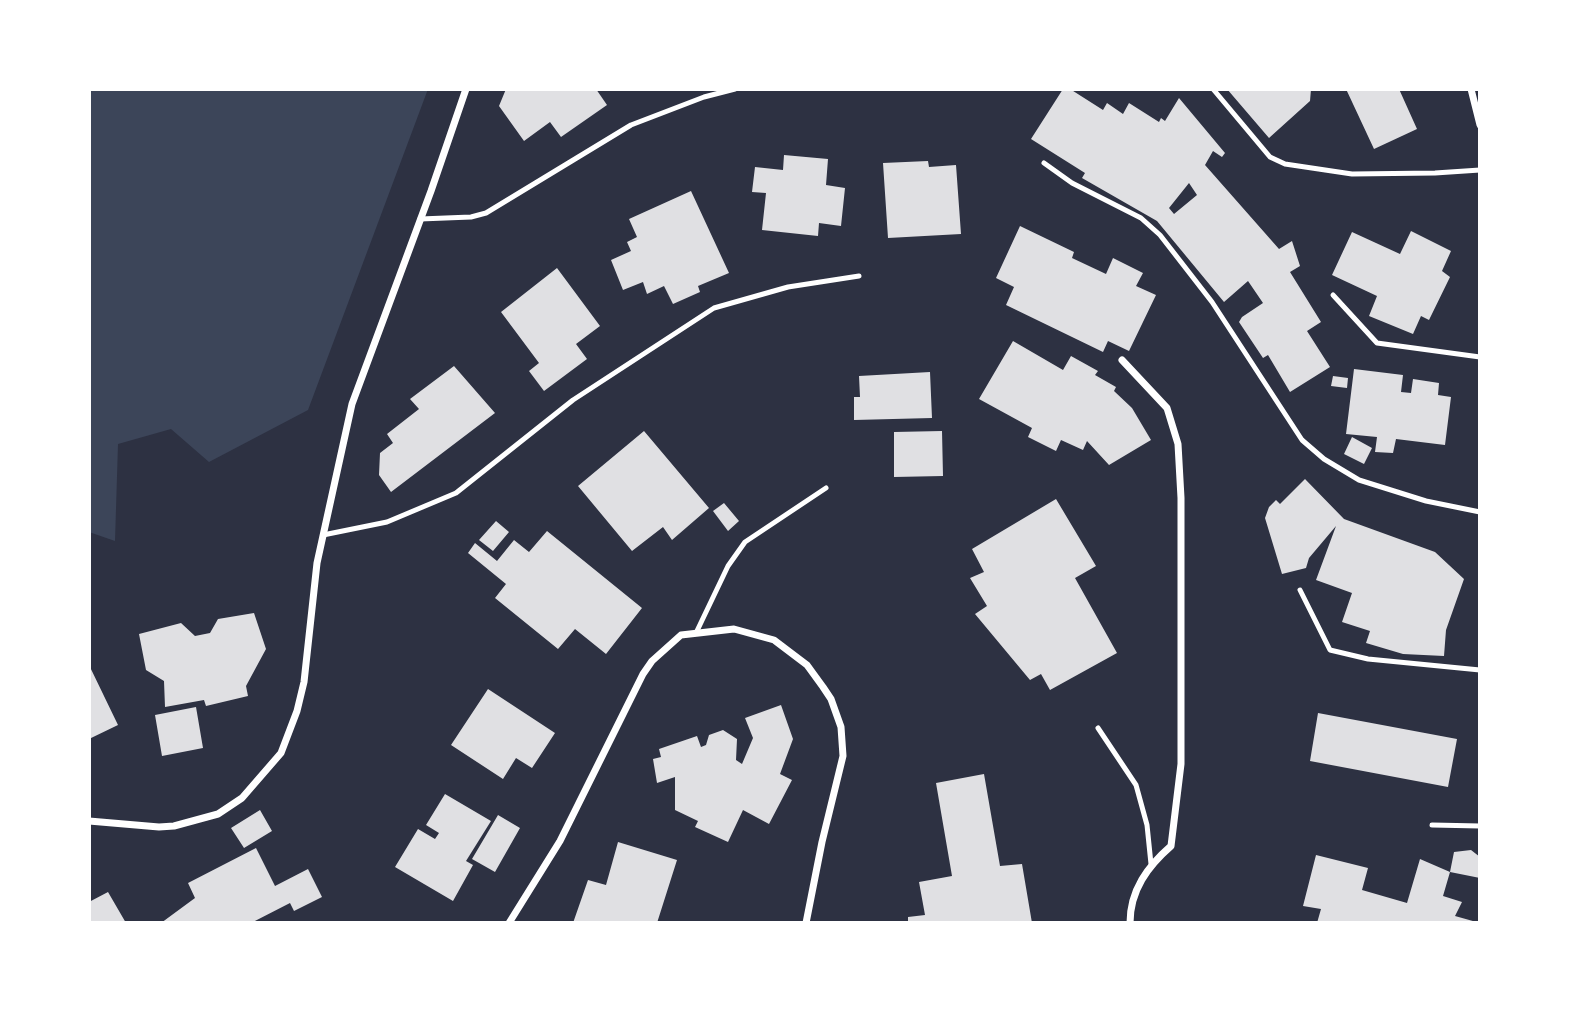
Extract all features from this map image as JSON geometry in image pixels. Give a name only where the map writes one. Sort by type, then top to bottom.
[{"type":"street","points":[[89,821],[159,827],[174,826],[218,814],[242,798],[281,753],[304,682],[314,577],[352,404],[466,89]]},
{"type":"street","points":[[1471,89],[1480,125]]},
{"type":"street","points":[[1122,360],[1167,408],[1178,444],[1181,498],[1181,764],[1171,846],[1151,864],[1136,891],[1130,923]]},
{"type":"street","points":[[509,923],[561,841],[643,674],[652,662],[681,635],[734,629],[774,640],[807,665],[831,699],[844,741],[806,923]]},
{"type":"lane","points":[[420,219],[471,217],[486,213],[631,125],[704,97],[735,89]]},
{"type":"lane","points":[[1213,89],[1270,157],[1285,164],[1352,174],[1480,170]]},
{"type":"lane","points":[[1044,163],[1072,183],[1141,218],[1160,235],[1212,302],[1301,440],[1324,459],[1359,480],[1426,501],[1480,512]]},
{"type":"lane","points":[[323,535],[387,522],[456,493],[573,400],[714,308],[788,288],[859,276]]},
{"type":"lane","points":[[1333,295],[1377,343],[1480,358]]},
{"type":"lane","points":[[696,633],[727,566],[744,542],[826,488]]},
{"type":"lane","points":[[1300,590],[1330,650],[1368,659],[1480,670]]},
{"type":"lane","points":[[1098,728],[1136,785],[1147,825],[1151,864]]},
{"type":"lane","points":[[1432,825],[1480,826]]},
{"type":"shaded area","points":[[89,89],[428,89],[308,410],[209,462],[171,429],[118,444],[115,541],[89,532]]},
{"type":"building","points":[[506,89],[596,89],[607,105],[561,137],[550,122],[524,141],[499,106]]},
{"type":"building","points":[[1063,89],[1070,89],[1103,110],[1107,103],[1123,114],[1129,103],[1159,122],[1161,118],[1165,121],[1179,98],[1225,153],[1222,157],[1213,151],[1205,165],[1279,249],[1292,241],[1300,266],[1290,272],[1321,322],[1307,331],[1330,367],[1290,392],[1268,355],[1263,358],[1239,322],[1263,303],[1248,281],[1224,302],[1157,221],[1082,178],[1085,173],[1031,139]],"holes":[[[1189,183],[1197,195],[1174,214],[1169,208]]]},
{"type":"building","points":[[1227,89],[1311,89],[1310,101],[1269,138]]},
{"type":"building","points":[[1346,89],[1399,89],[1417,129],[1374,149]]},
{"type":"building","points":[[784,155],[828,159],[826,185],[845,188],[841,226],[819,223],[818,236],[762,230],[766,193],[752,192],[755,167],[783,170]]},
{"type":"building","points":[[928,161],[929,167],[956,165],[961,234],[888,238],[883,163]]},
{"type":"building","points":[[691,191],[729,273],[698,286],[700,292],[673,304],[664,286],[647,294],[643,282],[623,290],[611,260],[631,251],[627,242],[637,237],[629,219]]},
{"type":"building","points":[[1020,226],[1074,252],[1072,258],[1106,274],[1113,258],[1143,273],[1136,286],[1156,295],[1129,351],[1108,341],[1103,352],[1006,305],[1014,287],[996,278]]},
{"type":"building","points":[[1411,231],[1451,251],[1442,271],[1450,277],[1429,320],[1421,316],[1413,334],[1369,316],[1377,296],[1332,275],[1352,232],[1400,254]]},
{"type":"building","points":[[557,268],[600,326],[576,344],[587,359],[544,391],[529,371],[539,363],[501,312]]},
{"type":"building","points":[[1013,341],[1063,370],[1071,356],[1098,371],[1095,375],[1116,387],[1114,391],[1132,408],[1151,440],[1109,465],[1087,441],[1083,450],[1061,440],[1056,451],[1028,437],[1032,428],[979,399]]},
{"type":"building","points":[[454,366],[495,413],[391,492],[379,475],[380,453],[393,443],[387,434],[419,409],[410,399]]},
{"type":"building","points":[[1354,369],[1403,375],[1401,392],[1411,393],[1413,379],[1439,383],[1438,395],[1451,397],[1445,445],[1396,439],[1393,453],[1375,452],[1377,437],[1346,434]]},
{"type":"building","points":[[930,372],[932,418],[854,420],[854,397],[860,397],[859,376]]},
{"type":"building","points":[[1333,376],[1348,378],[1347,388],[1331,386]]},
{"type":"building","points":[[644,431],[709,508],[672,540],[663,527],[632,551],[578,486]]},
{"type":"building","points":[[942,431],[943,476],[894,477],[894,432]]},
{"type":"building","points":[[1352,437],[1372,448],[1364,464],[1344,454]]},
{"type":"building","points":[[1305,479],[1344,519],[1435,552],[1464,579],[1446,630],[1444,656],[1403,654],[1366,643],[1370,631],[1342,622],[1352,593],[1316,580],[1336,526],[1309,558],[1306,568],[1282,574],[1265,518],[1269,507],[1276,500],[1280,504]]},
{"type":"building","points":[[1056,499],[1096,566],[1075,578],[1117,653],[1050,690],[1041,674],[1030,680],[975,614],[987,606],[970,578],[984,572],[972,549]]},
{"type":"building","points":[[724,503],[739,521],[728,531],[713,511]]},
{"type":"building","points":[[496,521],[509,532],[493,551],[479,540]]},
{"type":"building","points":[[547,531],[642,608],[606,654],[575,629],[558,649],[495,598],[506,584],[468,553],[475,543],[497,561],[514,540],[529,552]]},
{"type":"building","points":[[254,613],[266,649],[246,686],[248,696],[206,706],[204,700],[165,707],[164,681],[146,670],[139,634],[181,623],[195,636],[210,633],[218,619]]},
{"type":"building","points":[[89,665],[118,725],[89,739]]},
{"type":"building","points":[[488,689],[555,733],[532,768],[516,758],[503,779],[451,745]]},
{"type":"building","points":[[781,705],[793,739],[780,774],[792,780],[769,824],[743,810],[728,842],[695,827],[698,821],[675,810],[675,777],[657,783],[653,759],[661,757],[659,749],[697,736],[701,747],[706,745],[709,735],[723,730],[737,739],[736,760],[742,764],[753,738],[745,718]]},
{"type":"building","points":[[196,707],[203,748],[162,756],[155,715]]},
{"type":"building","points":[[1318,713],[1457,739],[1448,787],[1310,761]]},
{"type":"building","points":[[984,774],[1000,866],[1022,864],[1032,923],[908,923],[908,917],[925,915],[919,882],[952,876],[936,783]]},
{"type":"building","points":[[445,794],[491,821],[466,861],[473,865],[453,901],[395,867],[418,829],[435,839],[439,833],[426,825]]},
{"type":"building","points":[[260,810],[272,831],[244,848],[231,828]]},
{"type":"building","points":[[498,815],[520,828],[495,872],[472,859]]},
{"type":"building","points":[[618,842],[677,860],[657,923],[573,923],[588,880],[606,885]]},
{"type":"building","points":[[256,848],[275,886],[308,869],[322,897],[294,911],[290,903],[251,923],[161,923],[195,898],[188,883]]},
{"type":"building","points":[[1471,850],[1480,857],[1480,878],[1450,872],[1454,852]]},
{"type":"building","points":[[1316,855],[1368,868],[1362,890],[1407,903],[1420,859],[1450,872],[1443,896],[1462,902],[1455,916],[1480,923],[1317,923],[1321,909],[1303,906]]},
{"type":"building","points":[[108,892],[126,923],[89,923],[89,902]]}]
